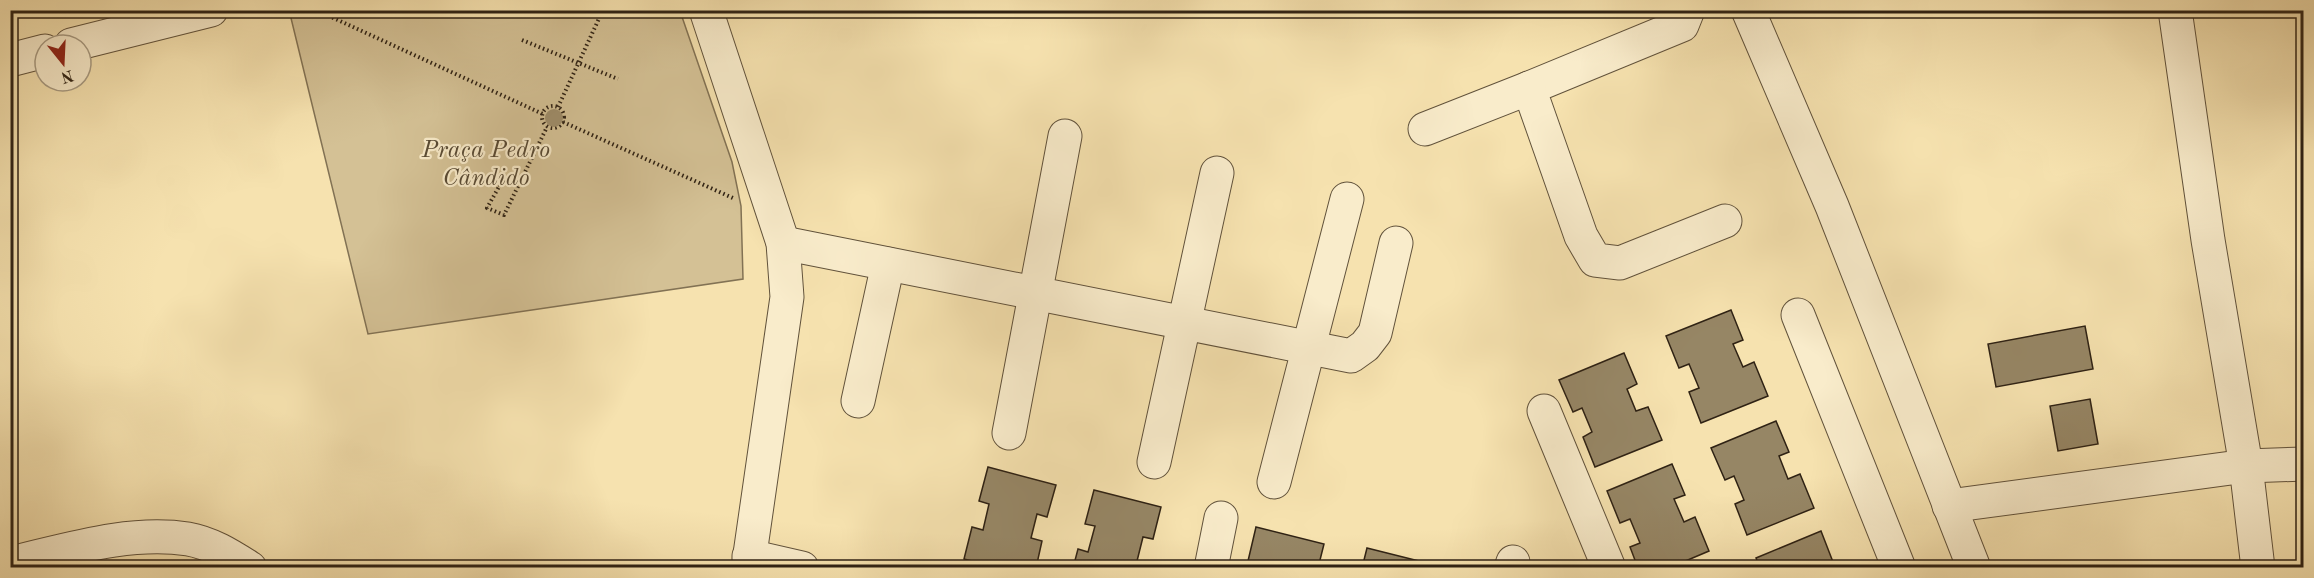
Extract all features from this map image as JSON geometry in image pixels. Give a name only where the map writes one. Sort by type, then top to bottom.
[{"type":"street","points":[[93,40],[211,10]]},
{"type":"street","points":[[706,10],[783,243],[787,297],[748,562],[802,567]]},
{"type":"street","points":[[1425,129],[1682,25],[1688,10]]},
{"type":"street","points":[[1748,10],[1832,206],[1974,567]]},
{"type":"street","points":[[2175,10],[2221,321],[2246,466],[2258,567]]},
{"type":"street","points":[[10,60],[33,54]]},
{"type":"street","points":[[1529,88],[1581,236],[1596,260],[1620,263],[1725,220]]},
{"type":"street","points":[[1009,433],[1065,136]]},
{"type":"street","points":[[1154,462],[1217,173]]},
{"type":"street","points":[[1274,482],[1347,199]]},
{"type":"street","points":[[783,243],[1035,295],[1351,356],[1365,346],[1375,333],[1396,243]]},
{"type":"street","points":[[858,401],[888,264]]},
{"type":"street","points":[[1798,315],[1899,567]]},
{"type":"street","points":[[1544,411],[1610,567]]},
{"type":"street","points":[[1949,506],[2246,466],[2304,464]]},
{"type":"street","points":[[1211,567],[1221,518]]},
{"type":"street","points":[[10,563],[104,542],[156,537],[189,539],[208,545],[250,567]]},
{"type":"path","points":[[316,10],[543,114]]},
{"type":"path","points":[[558,108],[603,10]]},
{"type":"path","points":[[522,40],[618,79]]},
{"type":"path","points":[[550,106],[558,108],[563,112],[563,122],[558,128],[547,127],[542,121],[543,114],[550,106]]},
{"type":"path","points":[[563,122],[734,199]]},
{"type":"path","points":[[487,178],[500,185],[488,208],[504,215],[547,127]]},
{"type":"green space","name":"Praça Pedro Cândido","points":[[304,10],[680,11],[732,162],[741,206],[743,279],[368,334],[290,14]]},
{"type":"building","points":[[1731,310],[1743,340],[1733,344],[1743,367],[1754,362],[1768,396],[1701,423],[1689,392],[1699,388],[1689,364],[1679,368],[1666,336]]},
{"type":"building","points":[[2085,326],[2093,369],[1996,387],[1988,344]]},
{"type":"building","points":[[1624,353],[1637,384],[1627,389],[1636,411],[1648,407],[1662,440],[1595,467],[1583,437],[1592,432],[1582,408],[1573,412],[1559,380]]},
{"type":"building","points":[[2090,399],[2098,444],[2058,451],[2050,406]]},
{"type":"building","points":[[1776,421],[1789,452],[1779,456],[1788,479],[1800,474],[1814,508],[1747,535],[1735,504],[1744,500],[1734,476],[1725,480],[1711,448]]},
{"type":"building","points":[[1672,464],[1685,495],[1674,499],[1684,522],[1695,517],[1709,551],[1669,568],[1638,568],[1630,547],[1640,543],[1630,519],[1620,523],[1607,491]]},
{"type":"building","points":[[988,467],[1056,485],[1047,517],[1037,514],[1031,538],[1042,541],[1036,568],[998,568],[964,559],[972,527],[983,530],[989,504],[979,501]]},
{"type":"building","points":[[1094,490],[1161,507],[1153,539],[1143,537],[1137,561],[1148,564],[1147,568],[1073,568],[1078,549],[1088,552],[1095,526],[1085,524]]},
{"type":"building","points":[[1256,527],[1324,544],[1318,568],[1257,568],[1258,563],[1248,561]]},
{"type":"building","points":[[1821,531],[1833,562],[1824,568],[1760,568],[1756,558]]},
{"type":"building","points":[[1367,548],[1435,565],[1434,568],[1362,568]]}]
